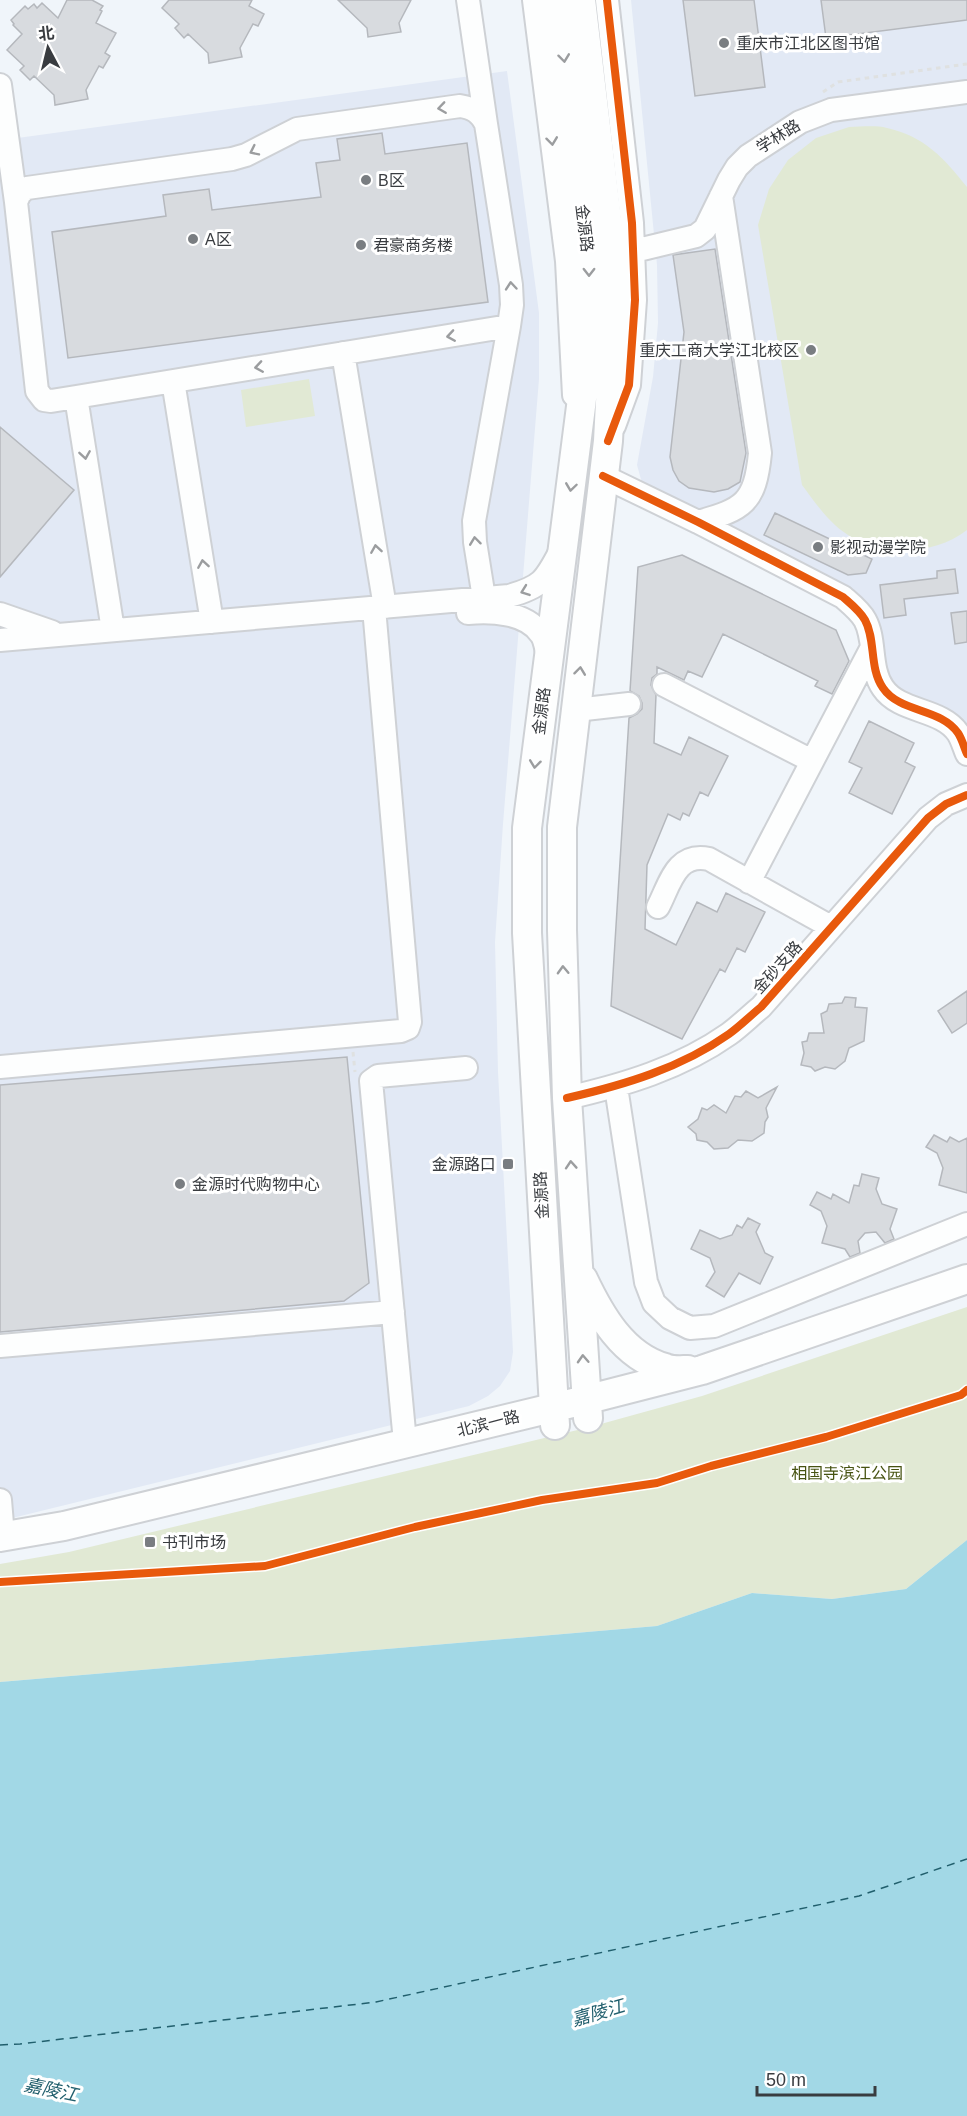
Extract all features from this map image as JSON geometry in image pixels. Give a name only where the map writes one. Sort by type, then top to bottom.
[{"type":"main road","name":"金源路","points":[[554,1416],[526,922],[527,828],[589,344],[589,260],[556,0]]},
{"type":"main road","name":"金源路","points":[[581,0],[612,262],[613,345],[608,441],[562,827],[562,930],[567,1098],[586,1409]]},
{"type":"main road","points":[[545,1265],[549,1274],[563,1281],[572,1277],[578,1268]]},
{"type":"main road","points":[[578,1268],[599,1312],[627,1346],[643,1358],[666,1369],[702,1370]]},
{"type":"main road","name":"北滨一路","points":[[586,1409],[967,1279]]},
{"type":"main road","name":"北滨一路","points":[[1,1543],[66,1544],[468,1444],[554,1416],[705,1386],[967,1298]]},
{"type":"main road","points":[[491,1422],[530,1393],[542,1376],[550,1354]]},
{"type":"main road","name":"北滨一路","points":[[1,1543],[491,1422],[554,1416]]},
{"type":"street","points":[[468,0],[512,304],[474,521],[484,598]]},
{"type":"street","points":[[534,0],[567,261],[570,345],[578,440]]},
{"type":"street","points":[[608,0],[634,251],[635,300],[629,385],[608,441]]},
{"type":"street","points":[[0,85],[16,202],[37,391],[44,400],[51,401],[509,326]]},
{"type":"street","name":"学林路","points":[[634,251],[696,236],[705,230],[737,167],[748,156],[814,115],[831,110],[967,92]]},
{"type":"street","points":[[16,202],[20,193],[27,188],[232,159],[246,155],[297,129],[460,106],[470,107],[477,111],[486,124]]},
{"type":"street","points":[[698,522],[728,513],[743,504],[752,489],[760,453],[721,196]]},
{"type":"street","points":[[0,1067],[401,1031],[408,1028],[410,1022],[378,612],[343,353]]},
{"type":"street","points":[[173,381],[212,622]]},
{"type":"street","points":[[76,397],[113,630]]},
{"type":"street","points":[[603,476],[843,597],[858,610],[866,622],[876,673],[882,687],[895,700],[946,722],[957,731],[967,754]]},
{"type":"street","points":[[0,651],[88,644],[509,596],[534,588],[547,576],[562,548]]},
{"type":"street","points":[[0,640],[212,622],[378,612],[491,611],[515,616],[532,626],[542,634],[548,656]]},
{"type":"street","points":[[0,614],[88,644]]},
{"type":"street","points":[[749,882],[871,649]]},
{"type":"street","points":[[664,685],[812,761]]},
{"type":"street","points":[[576,710],[629,704]]},
{"type":"street","name":"金砂支路","points":[[567,1098],[616,1087],[661,1071],[700,1053],[731,1033],[760,1006],[928,818],[946,804],[967,795]]},
{"type":"street","points":[[657,907],[680,864],[699,857],[709,859],[831,927]]},
{"type":"street","points":[[405,1442],[371,1082],[378,1076],[466,1068]]},
{"type":"street","points":[[616,1087],[646,1282],[654,1303],[670,1318],[690,1328],[714,1326],[967,1224]]},
{"type":"street","points":[[0,1346],[393,1312]]},
{"type":"street","points":[[0,1500],[1,1543]]},
{"type":"path","points":[[838,82],[967,64]]},
{"type":"shaded area","name":"重庆工商大学江北校区","points":[[631,0],[967,0],[967,736],[901,695],[882,668],[878,623],[642,483],[637,465],[653,377],[658,323],[657,265]]},
{"type":"shaded area","points":[[507,71],[539,313],[539,379],[495,942],[498,1072],[513,1352],[510,1371],[500,1386],[488,1396],[469,1406],[0,1521],[0,116],[3,140]]},
{"type":"green space","points":[[849,127],[882,127],[912,137],[941,158],[967,187],[967,530],[955,538],[927,548],[896,550],[881,548],[853,538],[831,521],[802,485],[758,225],[769,189],[788,160],[816,138]]},
{"type":"green space","points":[[309,379],[315,416],[246,427],[241,390]]},
{"type":"green space","name":"相国寺滨江公园","points":[[967,1307],[967,1540],[906,1589],[832,1599],[752,1593],[657,1626],[0,1682],[0,1564],[69,1552],[590,1427],[702,1396]]},
{"type":"water","name":"嘉陵江","points":[[967,1540],[967,2116],[0,2116],[0,1682],[657,1626],[752,1593],[832,1599],[906,1589]]},
{"type":"building","points":[[67,0],[92,0],[103,6],[96,23],[116,33],[105,53],[110,56],[103,68],[99,66],[86,90],[88,99],[55,105],[54,95],[34,76],[30,80],[20,70],[24,66],[7,50],[22,34],[11,20],[25,6],[28,9],[34,4],[37,8],[42,3],[58,18]]},
{"type":"building","points":[[169,0],[252,0],[249,6],[264,14],[258,26],[253,24],[240,48],[242,57],[209,63],[208,53],[188,34],[184,38],[175,28],[179,24],[162,8]]},
{"type":"building","points":[[338,0],[411,0],[399,23],[401,32],[368,37],[367,28]]},
{"type":"building","name":"重庆市江北区图书馆","points":[[683,0],[754,0],[765,87],[695,96]]},
{"type":"building","points":[[821,0],[967,0],[967,20],[826,38]]},
{"type":"building","name":"君豪商务楼","points":[[382,133],[385,154],[467,143],[488,302],[68,358],[52,232],[166,216],[163,195],[209,189],[212,210],[321,197],[316,163],[340,160],[337,139]]},
{"type":"building","points":[[715,249],[746,453],[740,482],[728,489],[714,492],[689,488],[679,481],[670,457],[684,332],[673,255]]},
{"type":"building","points":[[0,427],[74,490],[0,577]]},
{"type":"building","name":"影视动漫学院","points":[[775,513],[872,559],[866,573],[848,575],[764,535]]},
{"type":"building","points":[[682,555],[836,630],[849,661],[832,694],[815,686],[818,681],[723,634],[702,677],[688,671],[684,680],[657,667],[657,674],[652,678],[651,685],[656,695],[654,743],[681,755],[689,737],[728,756],[708,796],[700,792],[689,816],[683,813],[680,820],[668,814],[647,865],[645,929],[676,945],[697,902],[717,912],[726,893],[765,912],[745,952],[737,948],[725,972],[720,969],[682,1039],[611,1006],[629,718],[642,709],[639,696],[630,691],[638,567]]},
{"type":"building","points":[[955,569],[958,593],[904,599],[906,615],[884,618],[880,585],[937,578],[937,571]]},
{"type":"building","points":[[967,611],[967,642],[955,644],[951,613]]},
{"type":"building","points":[[869,721],[914,743],[905,762],[915,767],[892,814],[849,793],[862,768],[849,762]]},
{"type":"building","points":[[967,991],[967,1023],[952,1033],[938,1011]]},
{"type":"building","points":[[845,997],[856,998],[855,1007],[867,1008],[864,1041],[849,1048],[845,1061],[835,1069],[825,1067],[815,1071],[811,1067],[801,1065],[804,1053],[802,1042],[807,1041],[809,1033],[824,1033],[821,1014],[827,1011],[829,1004],[842,1003]]},
{"type":"building","name":"金源时代购物中心","points":[[347,1057],[369,1283],[344,1301],[0,1332],[0,1085]]},
{"type":"building","points":[[777,1087],[766,1108],[768,1117],[764,1133],[752,1141],[738,1140],[728,1148],[714,1149],[707,1142],[697,1140],[696,1134],[688,1127],[698,1119],[702,1108],[707,1110],[714,1105],[726,1113],[735,1096],[741,1097],[746,1091],[758,1098]]},
{"type":"building","points":[[934,1135],[947,1142],[950,1137],[959,1142],[967,1138],[967,1193],[939,1185],[943,1168],[937,1153],[926,1147]]},
{"type":"building","points":[[862,1174],[879,1178],[876,1189],[882,1204],[897,1209],[890,1229],[894,1239],[885,1243],[876,1232],[865,1233],[858,1241],[860,1253],[850,1257],[845,1249],[822,1243],[827,1226],[821,1211],[810,1205],[817,1192],[831,1199],[833,1194],[849,1203],[854,1185],[859,1186]]},
{"type":"building","points":[[748,1218],[760,1224],[756,1232],[765,1253],[773,1257],[760,1284],[739,1273],[724,1297],[706,1286],[715,1272],[710,1258],[691,1249],[700,1230],[720,1239],[732,1235],[737,1225],[742,1228]]},
{"type":"ferry route","points":[[0,2045],[376,2002],[859,1896],[967,1859]]},
{"type":"cycle path","points":[[607,0],[632,223],[635,300],[629,385],[608,441]]},
{"type":"cycle path","points":[[603,476],[843,597],[865,620],[876,672],[883,688],[900,702],[951,725],[959,735],[967,754]]},
{"type":"cycle path","points":[[567,1098],[631,1081],[672,1066],[711,1046],[733,1031],[761,1007],[928,818],[946,804],[967,795]]},
{"type":"cycle path","points":[[0,1582],[265,1566],[415,1527],[542,1500],[657,1483],[711,1466],[826,1437],[961,1395],[967,1390]]},
{"type":"place","name":"重庆市江北区图书馆","points":[[724,43]]},
{"type":"place","name":"B区","points":[[366,180]]},
{"type":"place","name":"A区","points":[[193,239]]},
{"type":"place","name":"君豪商务楼","points":[[361,245]]},
{"type":"place","name":"重庆工商大学江北校区","points":[[811,350]]},
{"type":"place","name":"影视动漫学院","points":[[818,547]]},
{"type":"place","name":"金源路口","points":[[508,1164]]},
{"type":"place","name":"金源时代购物中心","points":[[180,1184]]},
{"type":"place","name":"书刊市场","points":[[150,1542]]}]
